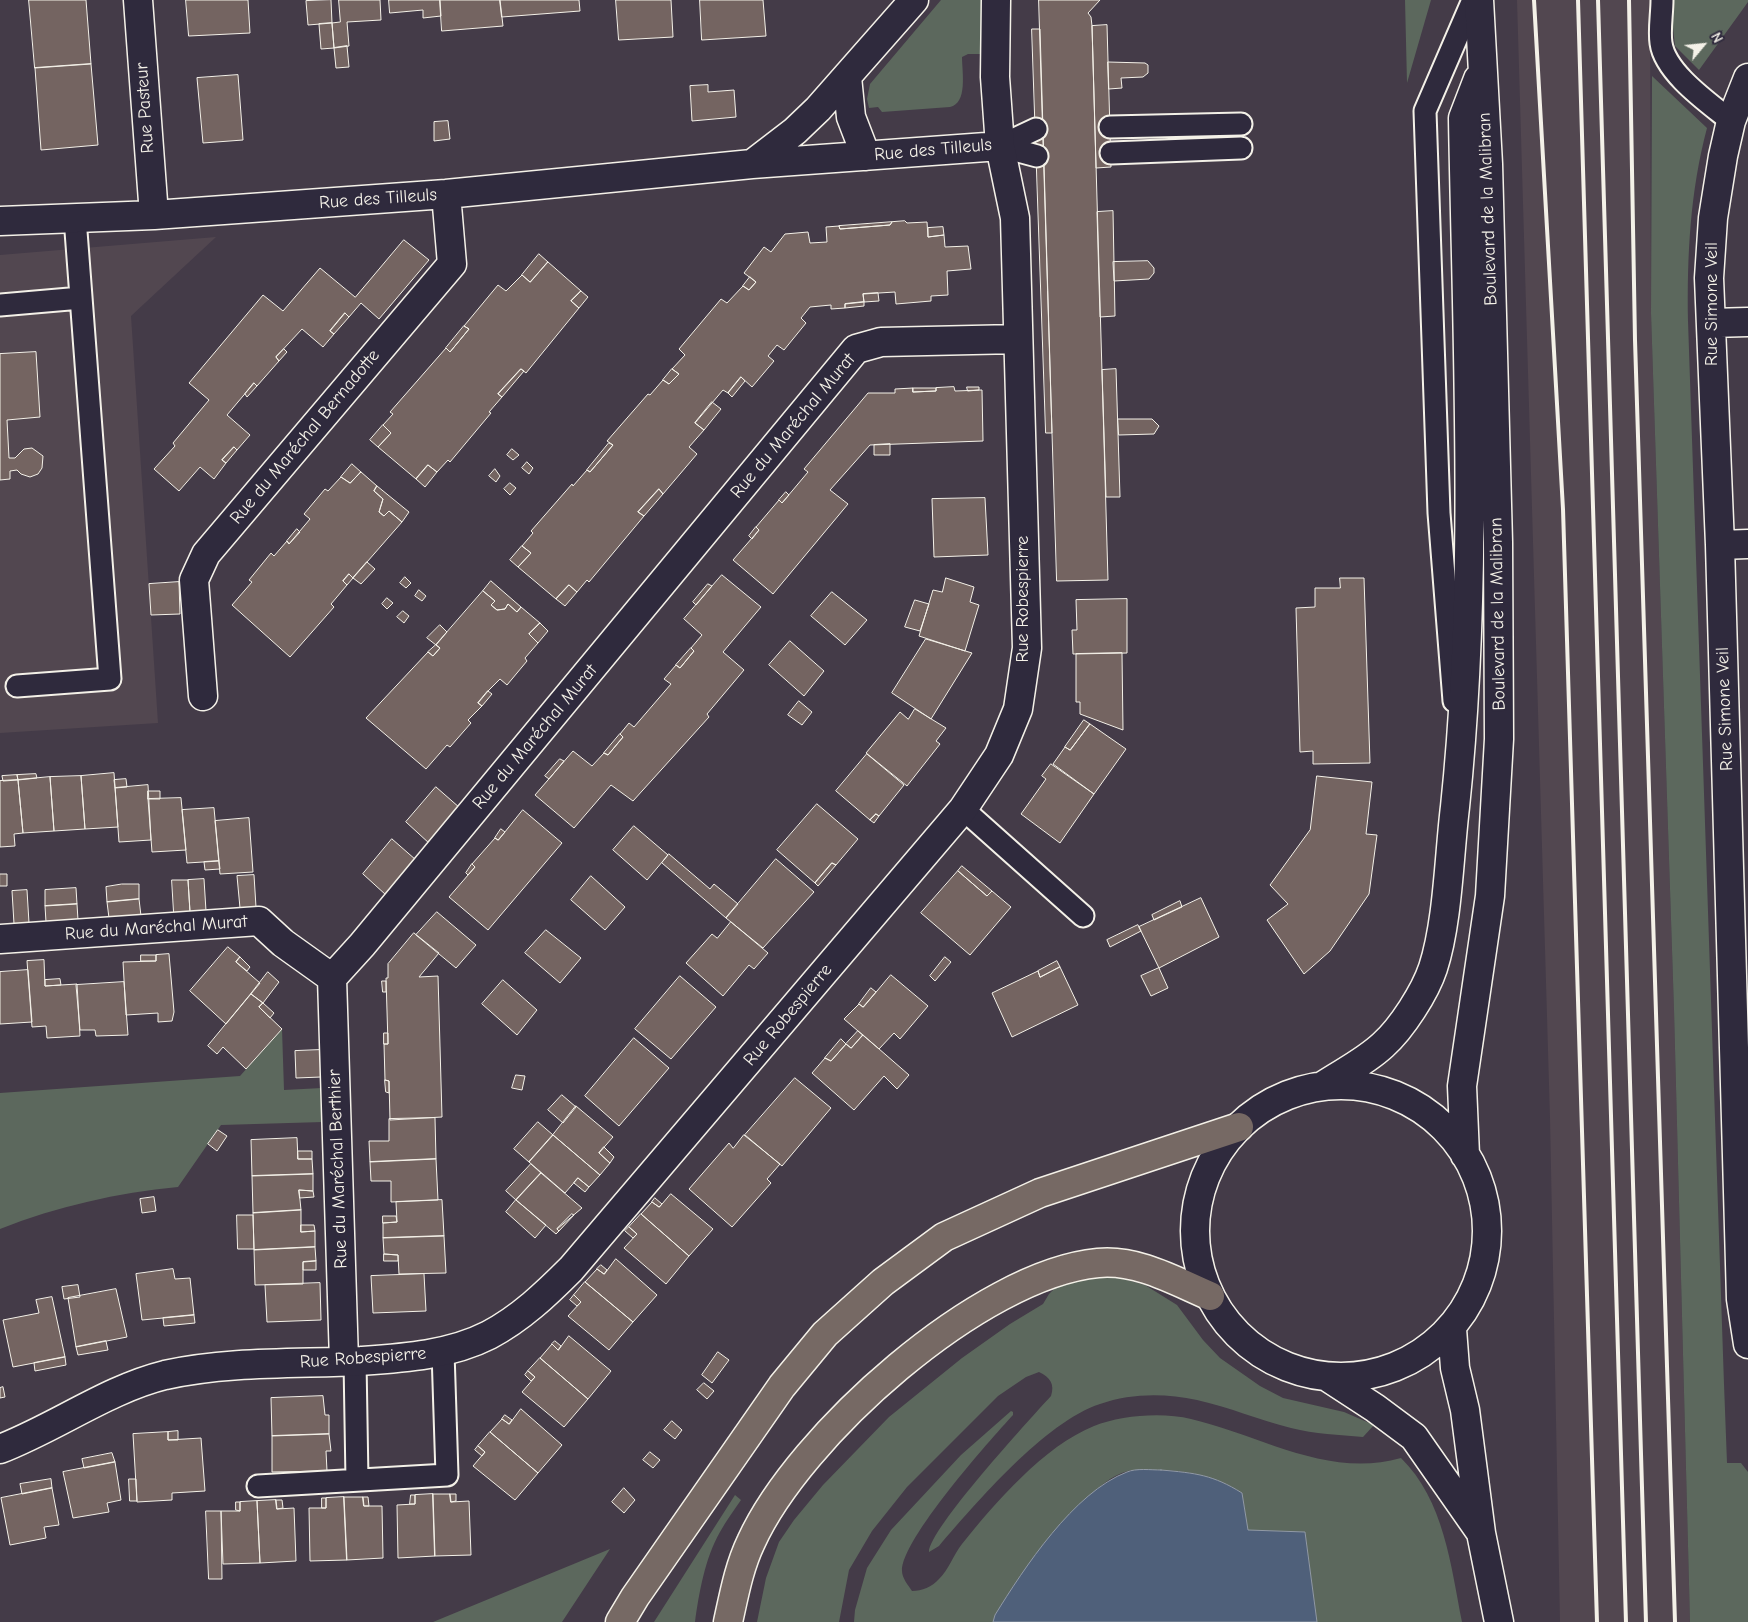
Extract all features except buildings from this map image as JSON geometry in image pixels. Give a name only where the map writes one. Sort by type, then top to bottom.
[{"type":"highway","points":[[620,1622],[635,1597],[782,1386],[825,1334],[883,1282],[944,1237],[1040,1193],[1239,1128]]},
{"type":"highway","points":[[728,1622],[736,1584],[751,1542],[778,1496],[810,1455],[845,1417],[905,1360],[944,1331],[993,1300],[1023,1285],[1075,1267],[1099,1263],[1121,1263],[1145,1270],[1210,1296]]},
{"type":"street","name":"Rue Pasteur","points":[[138,0],[154,215]]},
{"type":"street","points":[[752,164],[795,131],[847,77],[914,0]]},
{"type":"street","name":"Rue des Tilleuls","points":[[1,220],[154,215],[446,194],[752,164],[1000,146],[995,77],[996,0]]},
{"type":"street","name":"Boulevard de la Malibran","points":[[1464,1155],[1462,1086],[1490,896],[1499,739],[1498,542],[1488,164],[1478,0]]},
{"type":"street","name":"Boulevard de la Malibran","points":[[1324,1085],[1385,1044],[1423,990],[1432,969],[1441,938],[1460,756],[1470,542],[1463,118],[1482,71]]},
{"type":"street","points":[[847,77],[851,117],[866,156]]},
{"type":"street","name":"Rue Simone Veil","points":[[1748,78],[1731,122],[1713,218],[1709,278],[1720,545],[1740,940],[1741,1299],[1748,1344]]},
{"type":"street","name":"Rue Robespierre","points":[[0,1449],[26,1439],[114,1395],[164,1376],[223,1366],[392,1359],[443,1352],[489,1335],[531,1308],[572,1269],[963,809],[999,755],[1018,709],[1027,648],[1015,218],[1000,146]]},
{"type":"street","name":"Rue du Maréchal Bernadotte","points":[[203,696],[194,580],[206,554],[452,264],[446,194]]},
{"type":"street","points":[[1711,323],[1748,322]]},
{"type":"street","name":"Rue du Maréchal Murat","points":[[0,939],[259,921],[283,942],[332,978],[374,930],[856,349],[881,342],[1018,339]]},
{"type":"street","points":[[1720,545],[1748,544]]},
{"type":"street","name":"Rue du Maréchal Berthier","points":[[332,978],[349,1361]]},
{"type":"street","points":[[1324,1085],[1370,1087],[1408,1101],[1429,1114],[1446,1130],[1464,1155],[1474,1176],[1483,1206],[1486,1230],[1484,1259],[1475,1291],[1452,1329],[1426,1351],[1386,1370],[1360,1376],[1329,1378],[1287,1368],[1264,1356],[1224,1319],[1210,1296],[1200,1271],[1195,1246],[1196,1215],[1200,1192],[1210,1164],[1222,1145],[1239,1128],[1278,1099],[1324,1085]]},
{"type":"street","points":[[1452,1329],[1455,1368],[1466,1410],[1481,1533],[1499,1622]]},
{"type":"street","points":[[1329,1378],[1414,1437],[1481,1533]]},
{"type":"lane","points":[[1460,756],[1450,665],[1439,513],[1425,111],[1473,0]]},
{"type":"lane","points":[[1662,0],[1661,44],[1669,64],[1682,79],[1731,122]]},
{"type":"lane","points":[[1110,127],[1241,124]]},
{"type":"lane","points":[[1000,146],[1036,129]]},
{"type":"lane","points":[[1000,146],[1037,156]]},
{"type":"lane","points":[[1111,153],[1241,148]]},
{"type":"lane","points":[[17,686],[110,679],[75,218]]},
{"type":"lane","points":[[0,305],[81,298]]},
{"type":"lane","points":[[963,809],[1083,916]]},
{"type":"lane","points":[[258,1486],[447,1475],[443,1352]]},
{"type":"lane","points":[[349,1361],[357,1480]]},
{"type":"shaded area","points":[[1517,0],[1650,0],[1651,313],[1674,1010],[1690,1622],[1560,1622],[1550,1118]]},
{"type":"shaded area","points":[[216,237],[131,316],[158,723],[0,733],[0,255]]},
{"type":"green space","points":[[941,0],[982,0],[981,54],[968,54],[962,57],[963,86],[959,100],[950,107],[882,112],[878,107],[869,108],[867,99],[870,84]]},
{"type":"green space","points":[[1405,0],[1431,0],[1407,83]]},
{"type":"green space","points":[[1670,0],[1748,0],[1748,2],[1699,70],[1675,46]]},
{"type":"green space","points":[[1652,76],[1707,128],[1693,200],[1688,272],[1688,321],[1727,1463],[1741,1463],[1748,1472],[1748,1622],[1690,1622],[1674,1010],[1651,313]]},
{"type":"green space","points":[[282,1029],[284,1090],[322,1088],[323,1122],[221,1125],[178,1187],[110,1197],[66,1207],[0,1229],[0,1093],[240,1076]]},
{"type":"green space","points":[[1110,1275],[1145,1285],[1177,1305],[1203,1340],[1220,1358],[1260,1386],[1283,1398],[1344,1412],[1374,1425],[1363,1437],[1336,1435],[1291,1428],[1221,1406],[1173,1396],[1148,1395],[1112,1400],[1079,1413],[1035,1445],[992,1486],[939,1546],[929,1552],[933,1540],[962,1499],[1003,1449],[1051,1396],[1051,1381],[1039,1372],[1026,1377],[998,1396],[907,1487],[872,1531],[849,1570],[839,1622],[757,1622],[766,1578],[779,1542],[794,1520],[823,1485],[889,1417],[962,1358],[1010,1324],[1043,1304],[1049,1294],[1059,1284],[1073,1279]]},
{"type":"green space","points":[[1011,1411],[1013,1415],[948,1491],[916,1537],[906,1556],[902,1571],[904,1579],[912,1591],[927,1588],[936,1582],[945,1572],[962,1544],[1005,1494],[1039,1461],[1057,1447],[1075,1435],[1105,1422],[1129,1417],[1155,1415],[1191,1419],[1321,1459],[1347,1463],[1374,1463],[1401,1458],[1416,1475],[1427,1493],[1444,1535],[1462,1622],[1317,1622],[1305,1532],[1248,1531],[1242,1493],[1209,1478],[1176,1471],[1131,1470],[1110,1479],[1059,1527],[1025,1569],[995,1615],[993,1622],[854,1622],[855,1610],[867,1568],[891,1530],[961,1455]]},
{"type":"green space","points":[[735,1495],[741,1500],[722,1528],[710,1553],[695,1622],[654,1622]]},
{"type":"green space","points":[[610,1549],[562,1622],[433,1622]]},
{"type":"water","points":[[1161,1470],[1204,1476],[1222,1482],[1242,1493],[1248,1530],[1305,1532],[1317,1622],[993,1622],[995,1615],[1007,1596],[1036,1554],[1052,1533],[1088,1496],[1107,1482],[1127,1472]]},
{"type":"railway","points":[[1534,0],[1563,509],[1597,1622]]},
{"type":"railway","points":[[1578,0],[1626,1622]]},
{"type":"railway","points":[[1598,0],[1646,1622]]},
{"type":"railway","points":[[1629,0],[1635,340],[1675,1622]]}]
